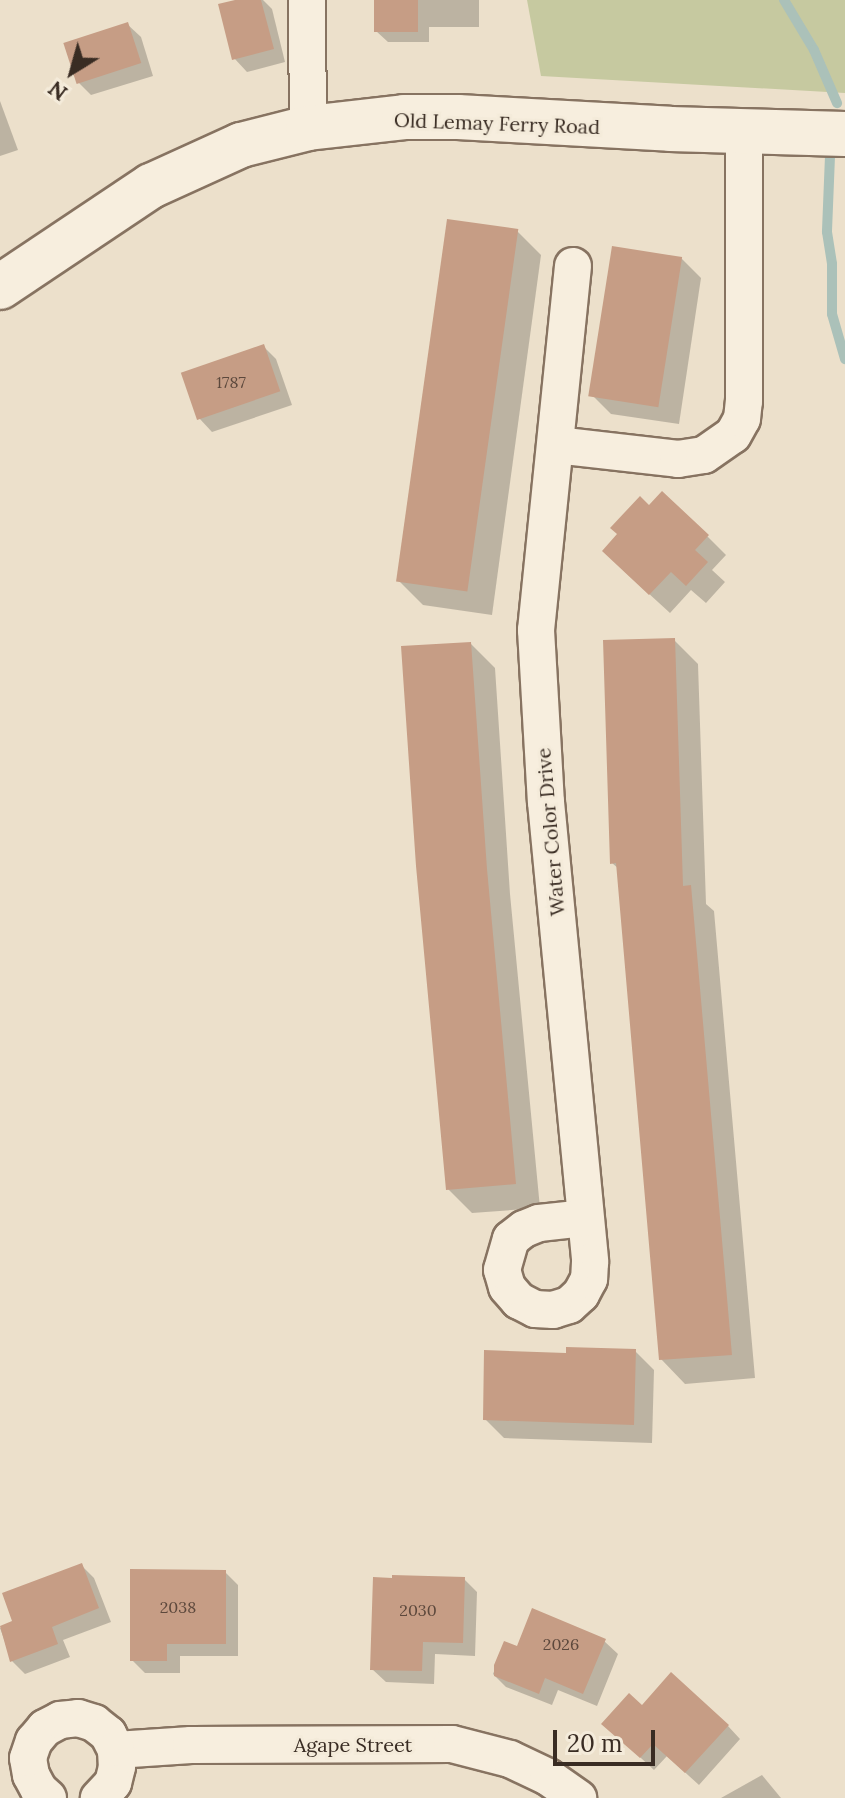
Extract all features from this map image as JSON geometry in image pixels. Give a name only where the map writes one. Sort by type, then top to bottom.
[{"type":"main road","name":"Old Lemay Ferry Road","points":[[0,287],[151,186],[241,145],[308,128],[404,117],[458,117],[744,132],[845,134]]},
{"type":"street","points":[[307,0],[308,128]]},
{"type":"street","points":[[556,445],[678,459],[704,455],[733,435],[742,419],[744,401],[744,132]]},
{"type":"street","name":"Water Color Drive","points":[[573,266],[536,639],[546,802],[584,1218]]},
{"type":"street","points":[[48,1798],[39,1790],[31,1775],[28,1758],[34,1741],[45,1728],[60,1720],[78,1718],[94,1723],[108,1734],[116,1750],[117,1767],[113,1783],[99,1798]]},
{"type":"street","name":"Agape Street","points":[[116,1750],[175,1746],[452,1744],[510,1759],[548,1777],[578,1798]]},
{"type":"green space","points":[[527,0],[845,0],[845,93],[541,76]]},
{"type":"building","points":[[235,0],[261,0],[274,49],[232,60],[218,4]]},
{"type":"building","points":[[374,0],[418,0],[418,32],[374,32]]},
{"type":"building","points":[[128,22],[141,63],[77,84],[63,43]]},
{"type":"building","points":[[447,219],[518,229],[467,591],[396,581]]},
{"type":"building","points":[[612,246],[682,257],[658,407],[588,396]]},
{"type":"building","points":[[264,344],[280,391],[197,420],[181,373]]},
{"type":"building","points":[[662,491],[709,535],[695,550],[708,562],[686,586],[671,572],[649,595],[602,551],[617,534],[610,528],[640,496],[649,505]]},
{"type":"building","points":[[675,638],[683,886],[691,885],[732,1355],[659,1360],[616,863],[610,864],[603,640]]},
{"type":"building","points":[[471,642],[487,869],[516,1184],[446,1190],[416,866],[401,646]]},
{"type":"building","points":[[566,1347],[636,1349],[634,1425],[483,1420],[484,1350],[566,1353]]},
{"type":"building","points":[[82,1563],[99,1608],[52,1627],[58,1644],[10,1662],[0,1626],[12,1621],[2,1593]]},
{"type":"building","points":[[130,1569],[226,1570],[226,1644],[167,1644],[167,1661],[130,1661]]},
{"type":"building","points":[[392,1575],[465,1577],[463,1643],[423,1642],[422,1671],[370,1670],[373,1577],[392,1578]]},
{"type":"building","points":[[532,1608],[606,1639],[583,1694],[545,1678],[539,1694],[494,1676],[494,1665],[504,1641],[517,1646]]},
{"type":"building","points":[[671,1672],[729,1725],[685,1773],[653,1744],[640,1758],[601,1724],[629,1693],[642,1705]]},
{"type":"waterway","points":[[784,0],[814,50],[837,103]]},
{"type":"waterway","points":[[830,156],[827,232],[832,264],[832,314],[845,359]]}]
